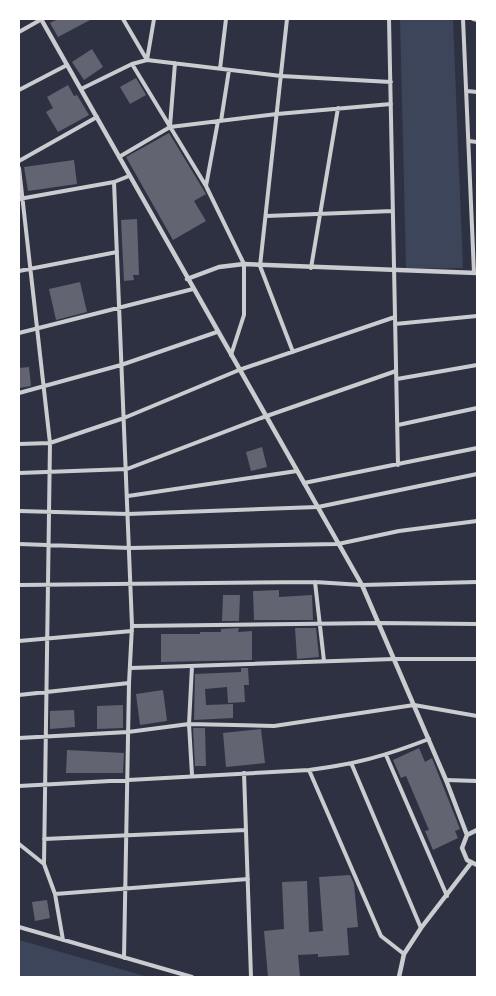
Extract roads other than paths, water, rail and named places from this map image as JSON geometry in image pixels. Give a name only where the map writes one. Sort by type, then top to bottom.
[{"type":"street","points":[[19,32],[42,19],[187,279],[362,585],[429,739],[467,835],[462,848],[464,854],[471,863],[477,865]]},
{"type":"street","points":[[123,19],[147,60]]},
{"type":"street","points":[[147,60],[154,19]]},
{"type":"street","points":[[220,69],[226,19]]},
{"type":"street","points":[[288,19],[260,266],[293,352]]},
{"type":"street","points":[[389,19],[396,271],[398,465]]},
{"type":"street","points":[[187,279],[219,266],[244,264],[476,273],[475,210],[463,19]]},
{"type":"street","points":[[81,89],[132,64],[147,60],[281,76],[391,82]]},
{"type":"street","points":[[170,127],[175,63]]},
{"type":"street","points":[[132,64],[206,186],[244,264],[244,315],[231,355]]},
{"type":"street","points":[[19,90],[67,65]]},
{"type":"street","points":[[206,186],[229,70]]},
{"type":"street","points":[[467,91],[477,92]]},
{"type":"street","points":[[119,157],[170,127],[277,114],[391,104]]},
{"type":"street","points":[[311,268],[338,108]]},
{"type":"street","points":[[19,161],[97,117]]},
{"type":"street","points":[[470,141],[477,142]]},
{"type":"street","points":[[19,168],[20,199],[31,270],[50,442],[44,864],[55,894],[63,940]]},
{"type":"street","points":[[20,199],[114,182],[129,176]]},
{"type":"street","points":[[114,182],[132,628],[129,683],[124,958]]},
{"type":"street","points":[[266,216],[393,211]]},
{"type":"street","points":[[19,271],[117,252]]},
{"type":"street","points":[[19,334],[193,289]]},
{"type":"street","points":[[396,324],[477,316]]},
{"type":"street","points":[[19,444],[50,442],[124,418],[239,370],[395,318]]},
{"type":"street","points":[[19,393],[121,365],[218,332]]},
{"type":"street","points":[[396,379],[477,365]]},
{"type":"street","points":[[19,473],[126,469],[266,416],[396,371]]},
{"type":"street","points":[[398,425],[477,408]]},
{"type":"street","points":[[304,483],[477,448]]},
{"type":"street","points":[[128,496],[297,471]]},
{"type":"street","points":[[19,511],[128,514],[318,507],[477,474]]},
{"type":"street","points":[[19,544],[130,548],[338,544],[400,531],[477,521]]},
{"type":"street","points":[[19,585],[131,582],[315,582],[362,585],[477,582]]},
{"type":"street","points":[[315,582],[324,661]]},
{"type":"street","points":[[19,641],[132,628],[378,623],[477,624]]},
{"type":"street","points":[[131,668],[394,659],[477,659]]},
{"type":"street","points":[[192,666],[189,724],[192,775]]},
{"type":"street","points":[[19,695],[129,683]]},
{"type":"street","points":[[19,738],[128,732],[189,724],[274,726],[414,705],[477,716]]},
{"type":"street","points":[[19,786],[127,778],[309,770],[352,765],[429,739]]},
{"type":"street","points":[[386,755],[447,897]]},
{"type":"street","points":[[352,765],[421,928]]},
{"type":"street","points":[[309,770],[381,936],[404,954]]},
{"type":"street","points":[[244,773],[251,977]]},
{"type":"street","points":[[446,780],[477,780]]},
{"type":"street","points":[[44,839],[246,830]]},
{"type":"street","points":[[467,835],[477,830]]},
{"type":"street","points":[[19,844],[44,864]]},
{"type":"street","points":[[398,977],[404,954],[421,928],[447,897],[471,863]]},
{"type":"street","points":[[55,894],[248,879]]},
{"type":"street","points":[[19,927],[192,977]]}]
